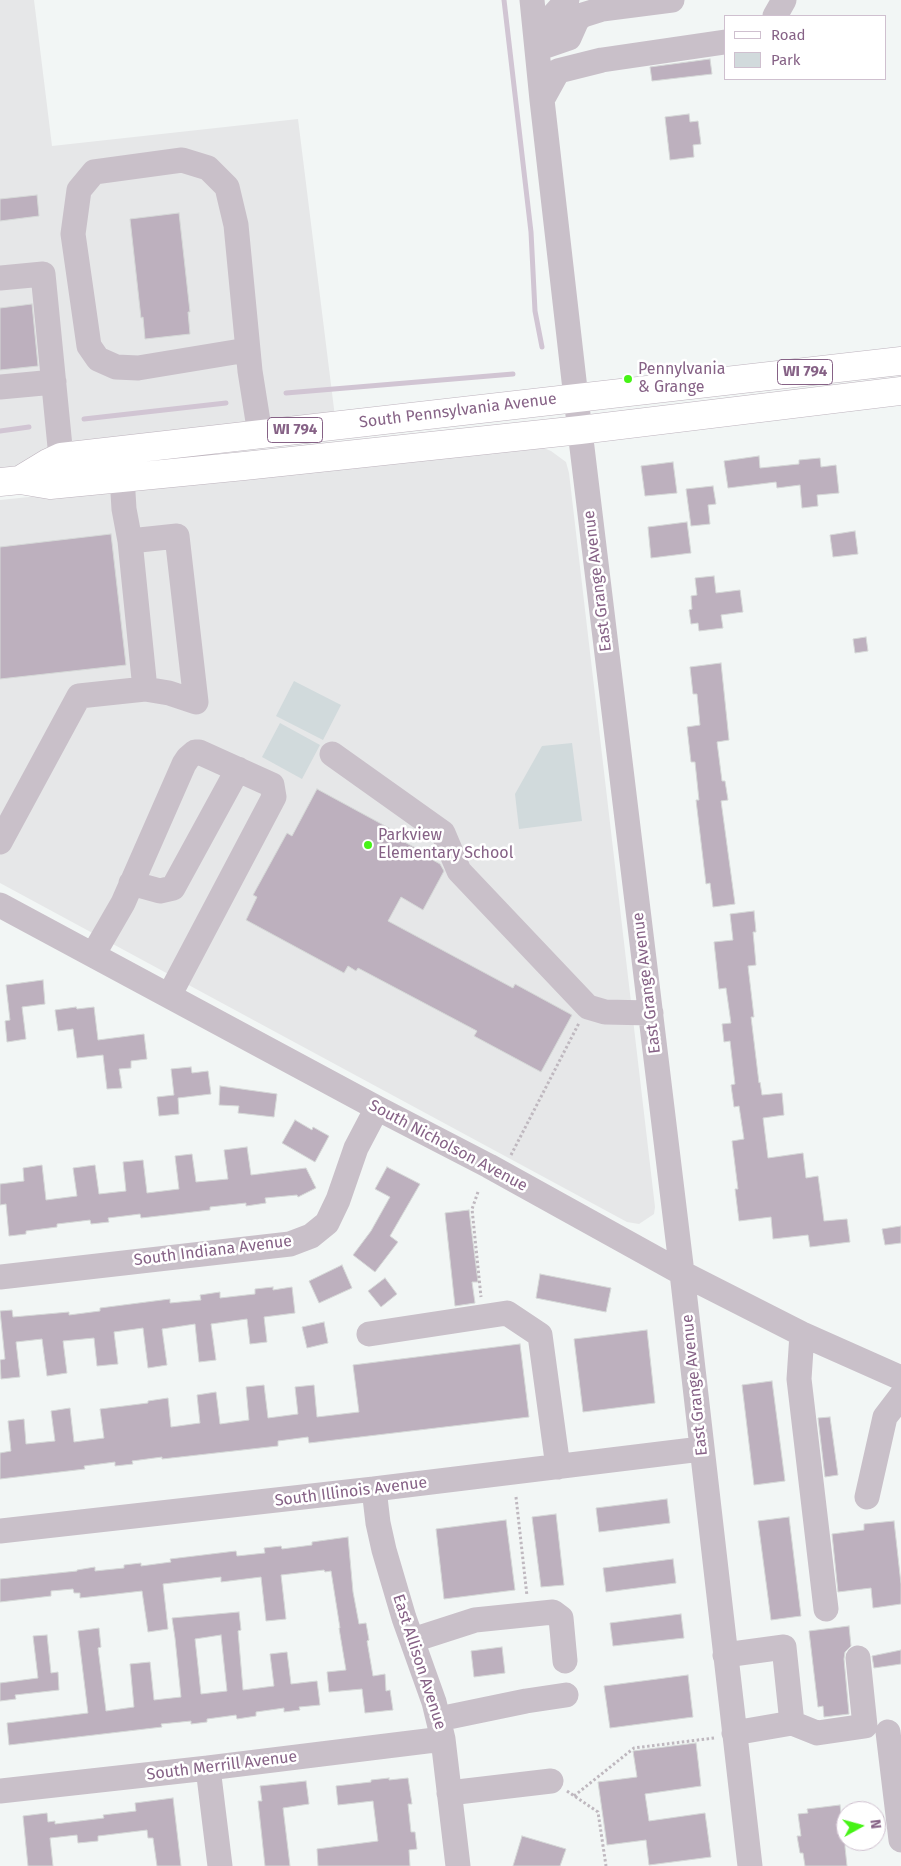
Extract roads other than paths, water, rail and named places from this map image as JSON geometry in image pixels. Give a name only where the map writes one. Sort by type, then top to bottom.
[{"type":"main road","name":"South Pennsylvania Avenue","points":[[10,481],[61,457],[901,361]]},
{"type":"main road","name":"South Pennsylvania Avenue","points":[[10,481],[50,485],[122,478],[580,430],[901,391]]},
{"type":"street","name":"East Grange Avenue","points":[[532,0],[542,106],[576,398],[682,1273],[725,1656],[724,1735],[750,1866]]},
{"type":"street","points":[[537,49],[552,17],[567,0]]},
{"type":"street","points":[[537,49],[569,38],[577,20],[583,15],[602,9],[672,0]]},
{"type":"street","points":[[776,15],[784,0]]},
{"type":"street","points":[[542,106],[558,71],[602,60],[724,42]]},
{"type":"street","points":[[248,350],[138,368],[116,367],[98,359],[88,346],[73,234],[79,190],[94,172],[182,160],[208,168],[227,187],[236,225],[248,350],[260,434]]},
{"type":"street","points":[[0,278],[44,274],[61,457]]},
{"type":"street","points":[[0,387],[54,382]]},
{"type":"street","points":[[122,478],[145,689]]},
{"type":"street","points":[[0,842],[9,806],[80,696],[145,689],[169,693],[196,702],[177,536],[130,541]]},
{"type":"street","points":[[94,955],[123,903],[188,758],[195,752],[199,752],[272,785],[274,797],[169,996]]},
{"type":"street","points":[[332,754],[443,833],[459,871],[588,1007],[605,1012],[651,1013]]},
{"type":"street","points":[[132,883],[160,891],[174,888],[238,769]]},
{"type":"street","name":"South Nicholson Avenue","points":[[0,905],[377,1108],[489,1166],[682,1273],[802,1334],[901,1378]]},
{"type":"street","name":"South Indiana Avenue","points":[[0,1277],[290,1244],[311,1236],[327,1223],[338,1200],[356,1148],[377,1108]]},
{"type":"street","points":[[369,1334],[507,1313],[540,1335],[558,1467]]},
{"type":"street","points":[[802,1334],[799,1379],[826,1609]]},
{"type":"street","points":[[867,1496],[885,1417],[901,1396]]},
{"type":"street","name":"South Illinois Avenue","points":[[0,1530],[374,1490],[701,1449]]},
{"type":"street","name":"East Allison Avenue","points":[[374,1490],[384,1550],[404,1618],[413,1640],[441,1729],[458,1866]]},
{"type":"street","points":[[413,1640],[475,1620],[553,1612],[561,1618],[565,1661]]},
{"type":"street","points":[[725,1656],[784,1647],[792,1723]]},
{"type":"street","points":[[724,1735],[792,1723],[817,1733],[865,1726],[858,1658]]},
{"type":"street","name":"South Merrill Avenue","points":[[0,1791],[208,1768],[441,1729],[526,1701],[566,1696]]},
{"type":"street","points":[[888,1732],[901,1840]]},
{"type":"street","points":[[208,1768],[220,1866]]},
{"type":"street","points":[[449,1793],[552,1781]]},
{"type":"waterway","points":[[504,0],[531,232],[535,311],[542,347]]},
{"type":"waterway","points":[[286,393],[513,374]]},
{"type":"waterway","points":[[84,419],[226,403]]},
{"type":"waterway","points":[[0,431],[29,427]]},
{"type":"place","name":"Pennylvania & Grange","points":[[628,379]]},
{"type":"place","name":"Parkview Elementary School","points":[[368,845]]}]
